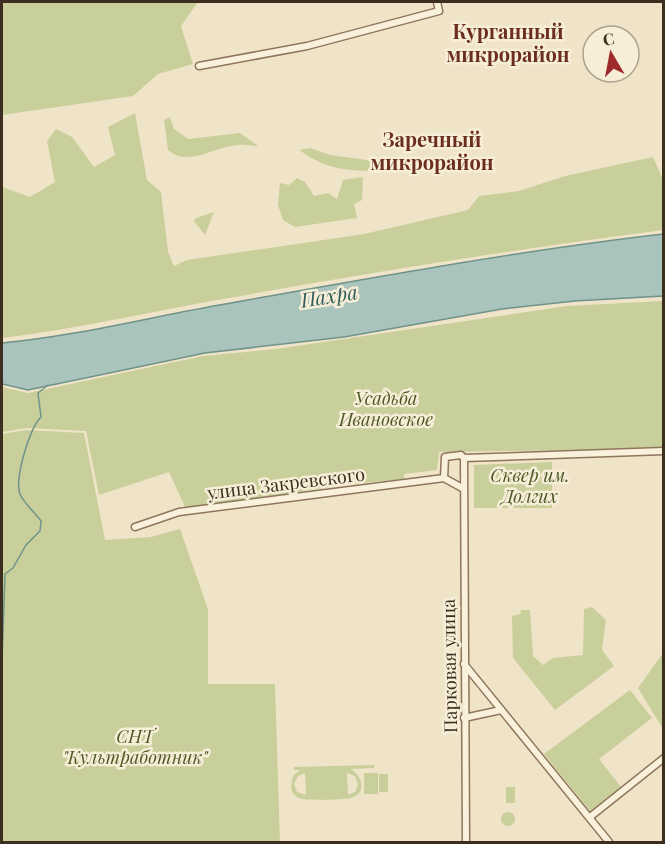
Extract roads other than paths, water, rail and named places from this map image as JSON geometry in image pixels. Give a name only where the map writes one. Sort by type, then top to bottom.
[{"type":"street","points":[[199,66],[307,46],[439,11],[437,2]]},
{"type":"street","points":[[464,489],[444,478],[445,457],[663,451]]},
{"type":"street","name":"Парковая улица","points":[[464,458],[463,663],[466,843]]},
{"type":"street","name":"улица Закревского","points":[[135,527],[179,512],[444,478]]},
{"type":"street","points":[[463,663],[609,843]]},
{"type":"street","points":[[464,718],[501,710]]},
{"type":"street","points":[[590,817],[663,758]]},
{"type":"water","name":"Пахра","points":[[663,234],[663,296],[575,301],[502,309],[344,337],[205,353],[28,390],[2,384],[2,343],[86,331],[334,284],[553,248]]},
{"type":"waterway","points":[[2,662],[5,574],[13,568],[26,545],[40,531],[41,521],[21,496],[19,480],[27,443],[41,417],[38,393],[48,385]]},
{"type":"district","name":"Курганный микрорайон","points":[[508,42]]},
{"type":"district","name":"Заречный микрорайон","points":[[432,150]]},
{"type":"park label","name":"Усадьба Ивановское","points":[[386,408]]},
{"type":"park label","name":"Сквер им. Долгих","points":[[530,485]]},
{"type":"park label","name":"СНТ \"Культработник\"","points":[[135,746]]}]
